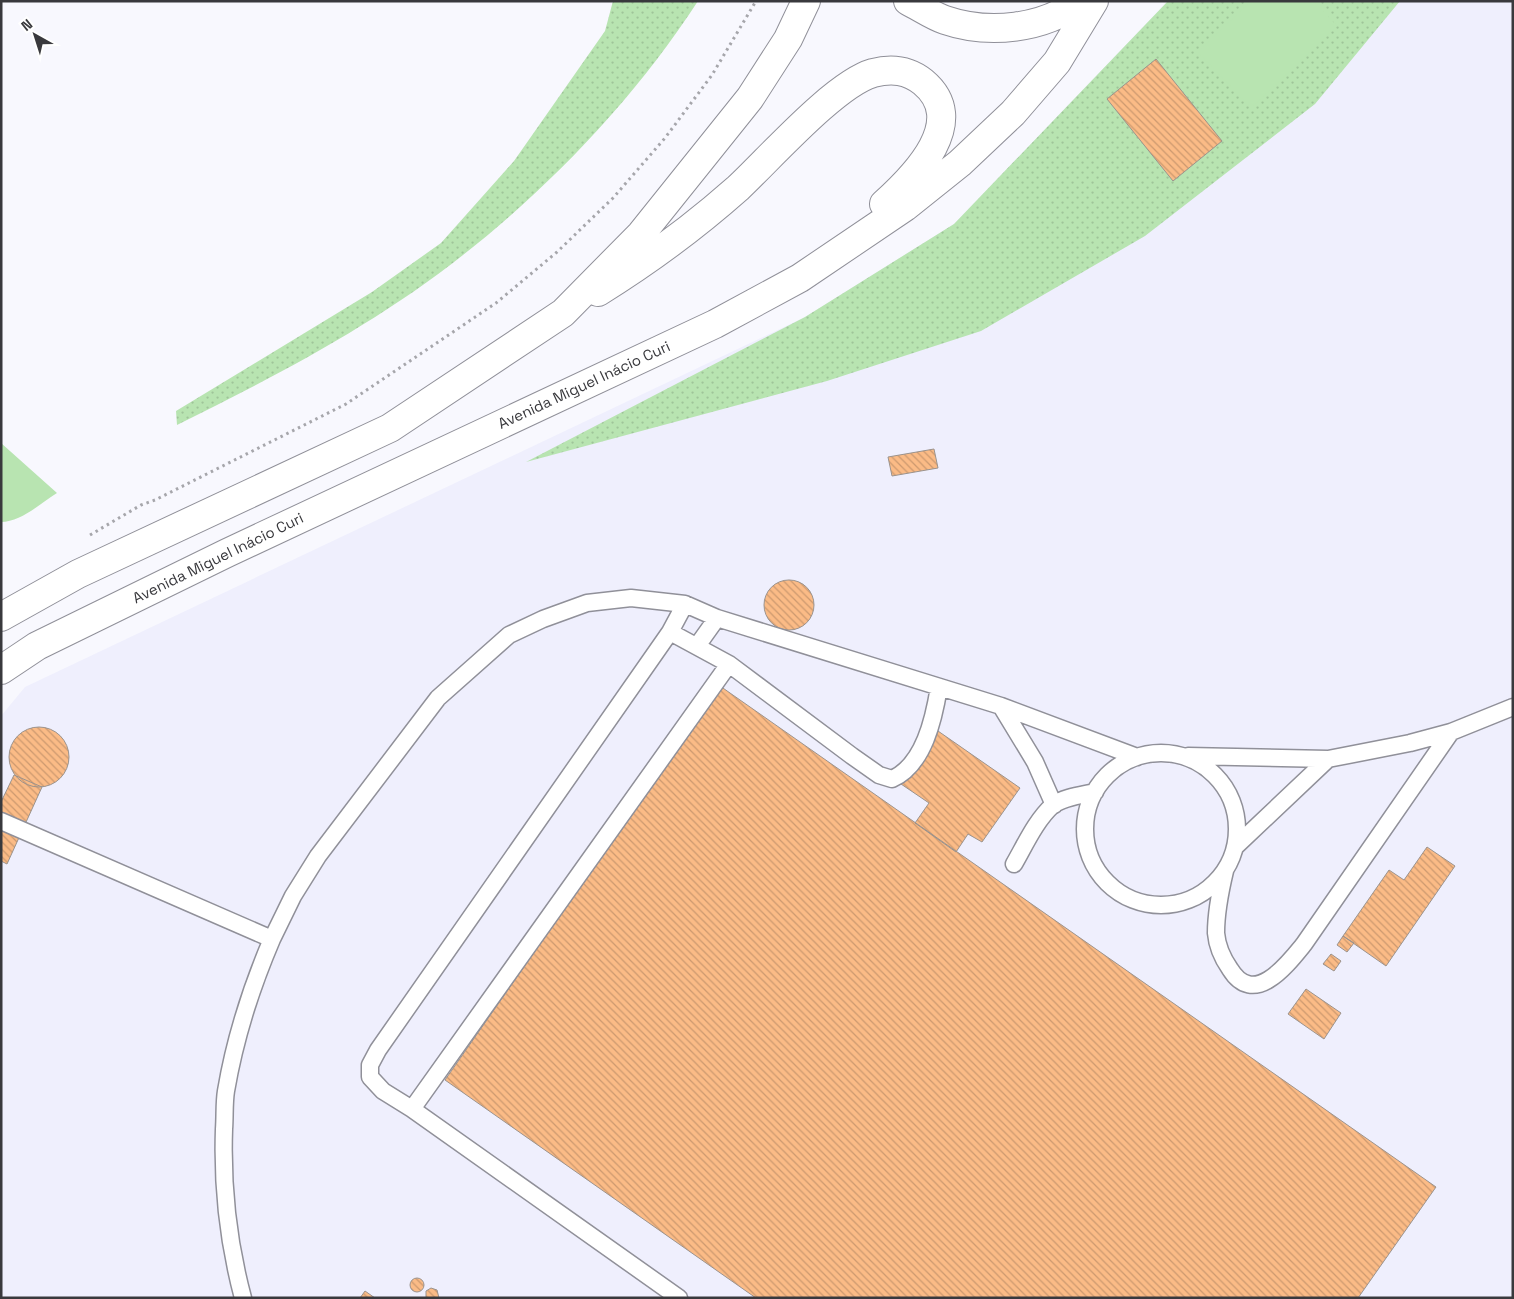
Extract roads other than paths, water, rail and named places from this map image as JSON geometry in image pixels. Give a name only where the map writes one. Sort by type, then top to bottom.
[{"type":"street","points":[[563,313],[641,234],[750,98],[788,39],[806,1]]},
{"type":"street","points":[[908,1],[945,20],[987,29],[1029,25],[1071,9],[1080,1]]},
{"type":"street","name":"Avenida Miguel Inácio Curi","points":[[1,670],[37,646],[235,549],[715,324],[800,278],[905,207],[960,163],[1013,113],[1057,62],[1094,1]]},
{"type":"street","points":[[1,617],[78,574],[390,428],[563,313],[634,270],[682,235],[737,188],[848,86],[872,73],[894,69],[915,76],[930,88],[939,104],[942,119],[933,149],[905,185],[800,278]]},
{"type":"lane","points":[[243,1298],[231,1255],[223,1171],[226,1093],[238,1035],[252,989],[272,939],[293,896],[318,856],[438,698],[510,635],[543,618],[587,604],[631,598],[685,604],[717,618],[1001,706],[1137,757]]},
{"type":"lane","points":[[679,1298],[412,1109],[383,1091],[370,1077],[370,1066],[378,1050],[670,632],[685,604]]},
{"type":"lane","points":[[697,646],[717,618]]},
{"type":"lane","points":[[670,632],[729,664],[852,756],[879,775],[892,779],[901,775],[915,757],[933,723],[939,687]]},
{"type":"lane","points":[[412,1109],[729,664]]},
{"type":"lane","points":[[1001,706],[1035,762],[1054,804]]},
{"type":"lane","points":[[1225,872],[1207,890],[1184,902],[1158,906],[1133,901],[1110,887],[1094,867],[1086,842],[1086,817],[1095,792],[1111,772],[1137,757],[1159,753],[1182,756],[1328,759],[1410,743],[1451,732],[1513,707]]},
{"type":"lane","points":[[1182,756],[1200,763],[1215,775],[1227,791],[1236,818],[1235,847],[1225,872],[1217,905],[1216,935],[1223,959],[1234,976],[1246,983],[1263,984],[1282,972],[1304,944],[1451,732]]},
{"type":"lane","points":[[1235,847],[1328,759]]},
{"type":"lane","points":[[1014,864],[1029,838],[1054,804],[1069,798],[1095,792]]},
{"type":"lane","points":[[1,821],[272,939]]}]
